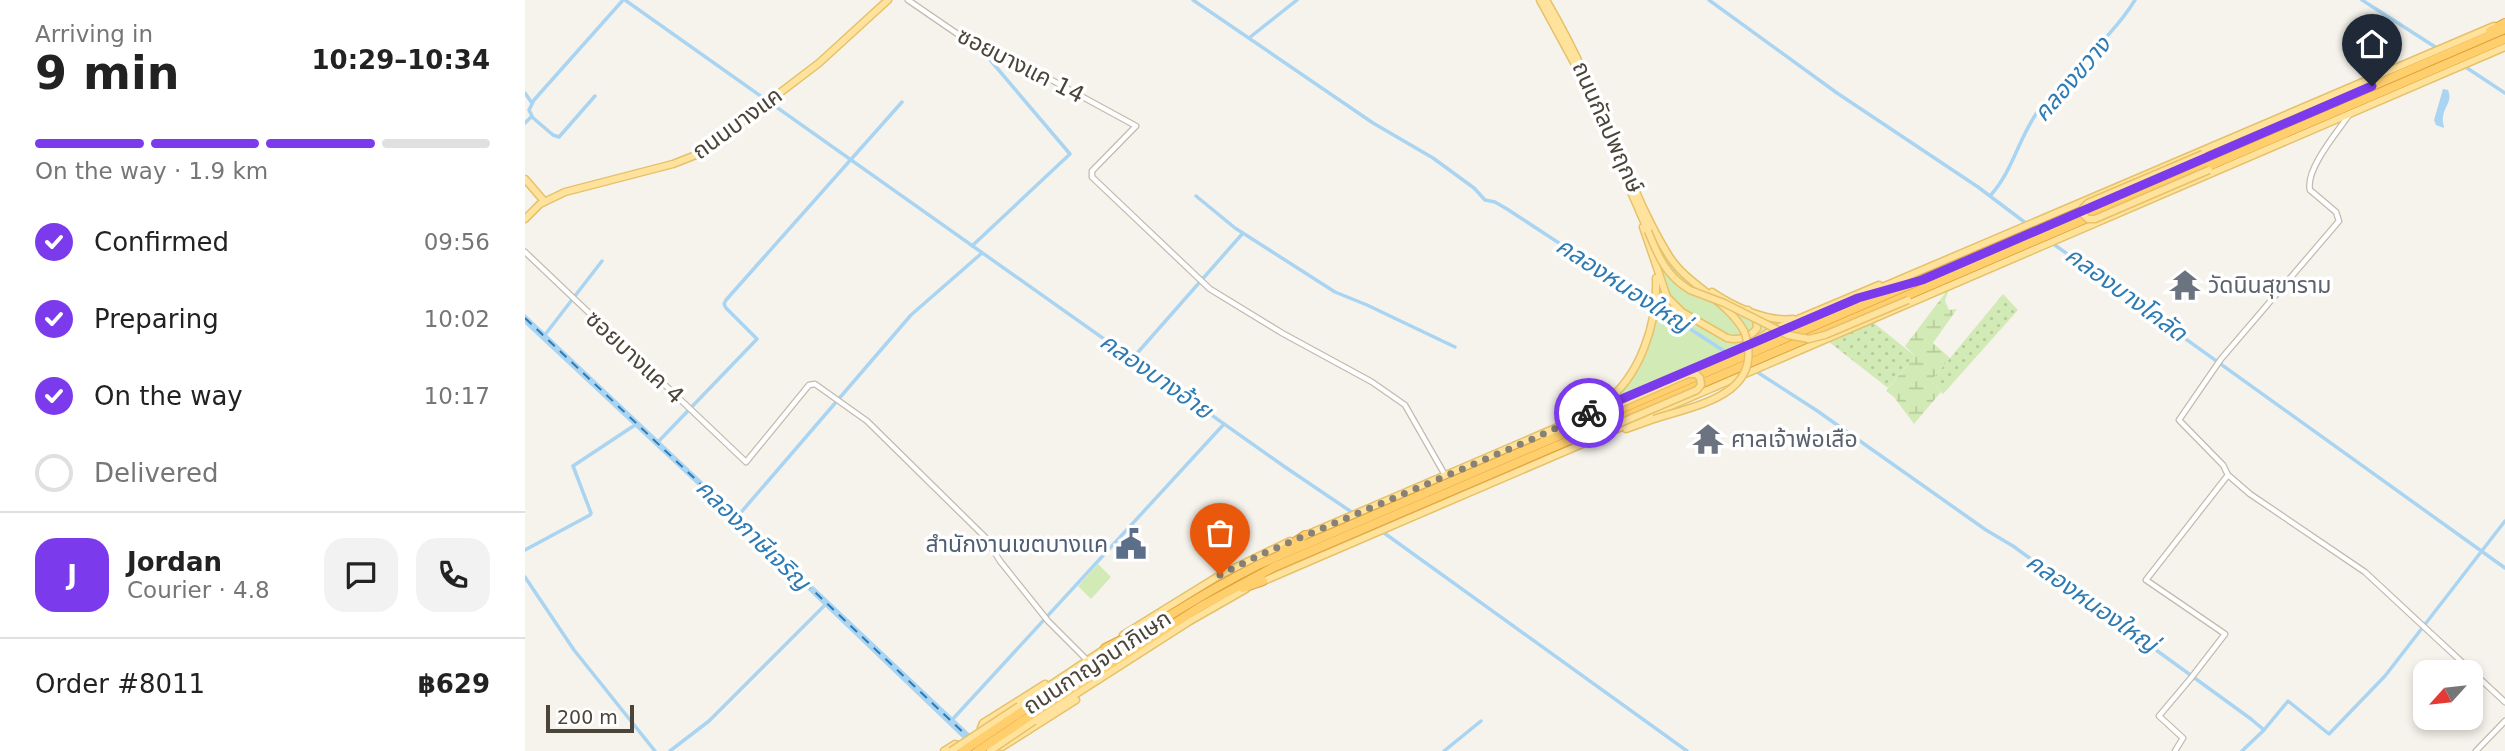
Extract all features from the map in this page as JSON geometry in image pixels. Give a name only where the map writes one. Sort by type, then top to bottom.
[{"type":"highway","points":[[2458,45],[2505,22]]},
{"type":"highway","name":"ถนนกาญจนาภิเษก","points":[[1757,352],[1922,280],[2017,234],[2418,66],[2458,45],[2505,29]]},
{"type":"highway","name":"ถนนกาญจนาภิเษก","points":[[978,751],[1027,713],[1161,619],[1260,564],[1346,522],[1721,366],[1948,282],[2027,244],[2059,234],[2473,57],[2505,39]]},
{"type":"highway","points":[[1858,298],[1922,280]]},
{"type":"highway","name":"ถนนกาญจนาภิเษก","points":[[965,751],[1216,597],[1273,568],[1389,522],[1721,366]]},
{"type":"highway","points":[[1260,564],[1305,535]]},
{"type":"highway","points":[[1216,597],[1263,581]]},
{"type":"highway","points":[[1105,649],[1161,619]]},
{"type":"main road","name":"ถนนบางแค","points":[[525,219],[544,201],[571,190],[694,158],[819,63],[888,0]]},
{"type":"main road","name":"ถนนกัลปพฤกษ์","points":[[1540,0],[1577,68],[1633,199]]},
{"type":"main road","name":"ถนนกัลปพฤกษ์","points":[[1546,0],[1574,52],[1668,255]]},
{"type":"main road","points":[[2044,223],[2238,135],[2423,56],[2458,45]]},
{"type":"main road","points":[[2473,57],[2505,47]]},
{"type":"main road","points":[[1633,199],[1660,260],[1678,282],[1798,338],[1819,337],[1948,282],[2035,249],[2059,234],[2254,155],[2445,69]]},
{"type":"main road","points":[[2238,135],[2203,154],[2088,203],[2083,208],[2083,214],[2088,219],[2095,219],[2238,158],[2254,155]]},
{"type":"main road","points":[[525,179],[544,201]]},
{"type":"main road","points":[[1633,199],[1663,290],[1682,312],[1733,340],[1753,333],[1757,324],[1748,310]]},
{"type":"main road","points":[[1528,441],[1577,418],[1757,352],[1858,298],[2017,234]]},
{"type":"main road","points":[[1585,440],[1723,394],[1739,381],[1746,369],[1748,348],[1739,322],[1724,305],[1683,273],[1668,255]]},
{"type":"main road","points":[[1668,255],[1716,295],[1748,310],[1780,319],[1802,317]]},
{"type":"main road","points":[[1577,418],[1612,397],[1629,377],[1648,335],[1654,313],[1655,262]]},
{"type":"main road","points":[[1585,440],[1739,377],[1757,352],[1763,334],[1869,288],[1897,281]]},
{"type":"main road","points":[[1373,510],[1445,475],[1570,426],[1688,374],[1696,374],[1700,378],[1701,385],[1696,390],[1536,463],[1389,522]]},
{"type":"main road","points":[[1108,675],[1095,687],[1003,747],[983,730],[982,725],[993,717],[1086,661],[1209,581],[1305,535],[1346,522]]},
{"type":"main road","points":[[951,751],[1108,675],[1190,621],[1263,581],[1361,534]]},
{"type":"main road","points":[[990,751],[1027,713],[1086,661]]},
{"type":"main road","points":[[944,751],[958,743],[965,751]]},
{"type":"street","name":"ซอยบางแค 14","points":[[908,0],[955,33],[1024,65],[1136,126],[1092,171],[1092,177],[1210,289],[1282,333],[1372,382],[1405,405],[1445,475]]},
{"type":"street","points":[[2349,114],[2316,162],[2309,185],[2310,190],[2336,212],[2339,221],[2215,366],[2179,420],[2223,465],[2228,475],[2262,504],[2365,572],[2505,702]]},
{"type":"street","name":"ซอยบางแค 4","points":[[525,252],[746,462],[807,387],[815,384],[867,421],[985,537],[1000,561],[1043,615],[1086,661]]},
{"type":"street","points":[[2175,751],[2183,738],[2159,716],[2225,634],[2146,580],[2228,475]]},
{"type":"street","points":[[2476,751],[2505,721]]},
{"type":"green space","points":[[1650,231],[1664,253],[1692,283],[1724,301],[1786,322],[1745,343],[1613,399],[1637,365],[1654,322],[1659,280]]},
{"type":"green space","points":[[1946,292],[1945,301],[1949,310],[1957,309],[1933,343],[1950,358],[1931,381],[1941,392],[1914,424],[1894,397],[1886,391],[1915,356],[1905,346]]},
{"type":"green space","points":[[2003,294],[2018,310],[1943,394],[1931,381]]},
{"type":"green space","points":[[1874,323],[1915,356],[1888,388],[1829,342]]},
{"type":"green space","points":[[1098,564],[1111,577],[1091,599],[1078,586]]},
{"type":"water","points":[[2443,89],[2448,90],[2449,98],[2443,117],[2444,128],[2436,125],[2434,120]]},
{"type":"water","name":"คลองภาษีเจริญ","points":[[525,314],[988,751],[976,751],[525,324]]},
{"type":"waterway","points":[[525,123],[532,116],[529,110],[534,100],[623,0]]},
{"type":"waterway","name":"คลองบางอ้าย","points":[[625,0],[1356,515]]},
{"type":"waterway","name":"คลองหนองใหญ่","points":[[1193,0],[1373,123],[1433,158],[1474,188],[1485,200],[1507,209],[1730,355]]},
{"type":"waterway","points":[[1249,38],[1297,0]]},
{"type":"waterway","name":"คลองบางโคลัด","points":[[1709,0],[1837,93],[1978,187],[2035,230]]},
{"type":"waterway","name":"คลองขวาง","points":[[1990,196],[2049,96],[2113,29],[2135,0]]},
{"type":"waterway","points":[[2362,0],[2440,50]]},
{"type":"waterway","points":[[972,246],[1070,154],[991,61]]},
{"type":"waterway","points":[[2464,66],[2505,93]]},
{"type":"waterway","points":[[525,93],[532,103]]},
{"type":"waterway","points":[[532,117],[559,137],[595,96]]},
{"type":"waterway","points":[[657,443],[757,339],[726,308],[726,300],[902,102]]},
{"type":"waterway","points":[[1196,196],[1235,228],[1335,292],[1455,347]]},
{"type":"waterway","points":[[1132,359],[1243,233]]},
{"type":"waterway","name":"คลองบางโคลัด","points":[[2052,243],[2505,568]]},
{"type":"waterway","name":"คลองภาษีเจริญ","points":[[737,517],[911,315],[982,253]]},
{"type":"waterway","points":[[544,336],[602,261]]},
{"type":"waterway","name":"คลองหนองใหญ่","points":[[1754,370],[2013,546],[2251,719],[2264,730],[2242,751]]},
{"type":"waterway","points":[[951,721],[1224,424]]},
{"type":"waterway","points":[[525,550],[590,515],[573,466],[635,425]]},
{"type":"waterway","points":[[2264,730],[2288,701],[2329,734],[2385,676],[2505,521]]},
{"type":"waterway","name":"คลองบางอ้าย","points":[[1380,530],[1687,751]]},
{"type":"waterway","points":[[525,577],[574,650],[655,751]]},
{"type":"waterway","points":[[670,751],[709,721],[826,604]]},
{"type":"waterway","points":[[1444,751],[1481,721]]},
{"type":"ferry route","points":[[525,318],[967,736]]},
{"type":"way so far","points":[[1220,575],[1262,554],[1589,413]]},
{"type":"place","name":"วัดนินสุขาราม","points":[[2185,285]]},
{"type":"place","name":"ศาลเจ้าพ่อเสือ","points":[[1708,439]]},
{"type":"place","name":"สำนักงานเขตบางแค","points":[[1131,544]]},
{"type":"route","points":[[1589,413],[1858,298],[1922,280],[2372,86]]}]
